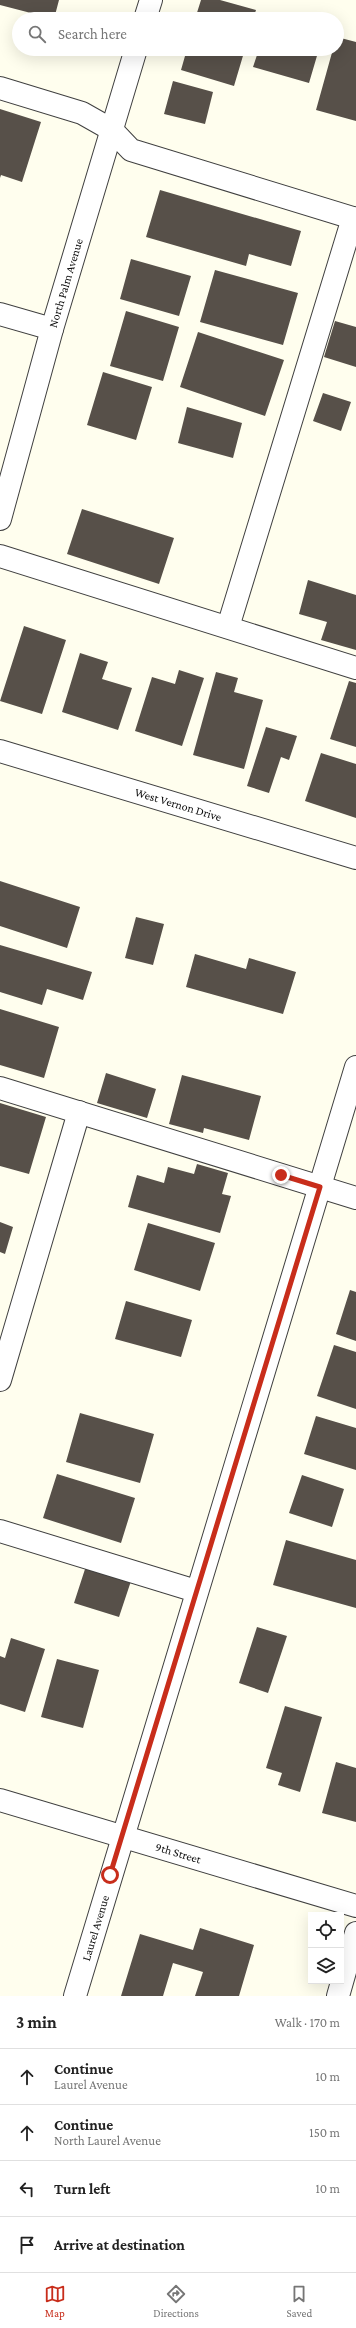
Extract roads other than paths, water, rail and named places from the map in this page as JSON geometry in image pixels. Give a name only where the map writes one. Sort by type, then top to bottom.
[{"type":"street","points":[[147,12],[151,0]]},
{"type":"street","name":"North Palm Avenue","points":[[0,519],[52,329],[134,56]]},
{"type":"street","points":[[0,88],[82,113],[112,130],[131,150],[354,219],[228,627]]},
{"type":"street","points":[[0,314],[52,329]]},
{"type":"street","points":[[0,556],[356,668]]},
{"type":"street","name":"West Vernon Drive","points":[[0,751],[356,858]]},
{"type":"street","name":"Laurel Avenue","points":[[75,1996],[196,1591],[356,1067]]},
{"type":"street","points":[[0,1088],[356,1198]]},
{"type":"street","points":[[0,1380],[78,1112]]},
{"type":"street","points":[[0,1531],[196,1591]]},
{"type":"street","name":"9th Street","points":[[0,1800],[356,1906]]},
{"type":"street","points":[[338,1996],[356,1933]]}]
